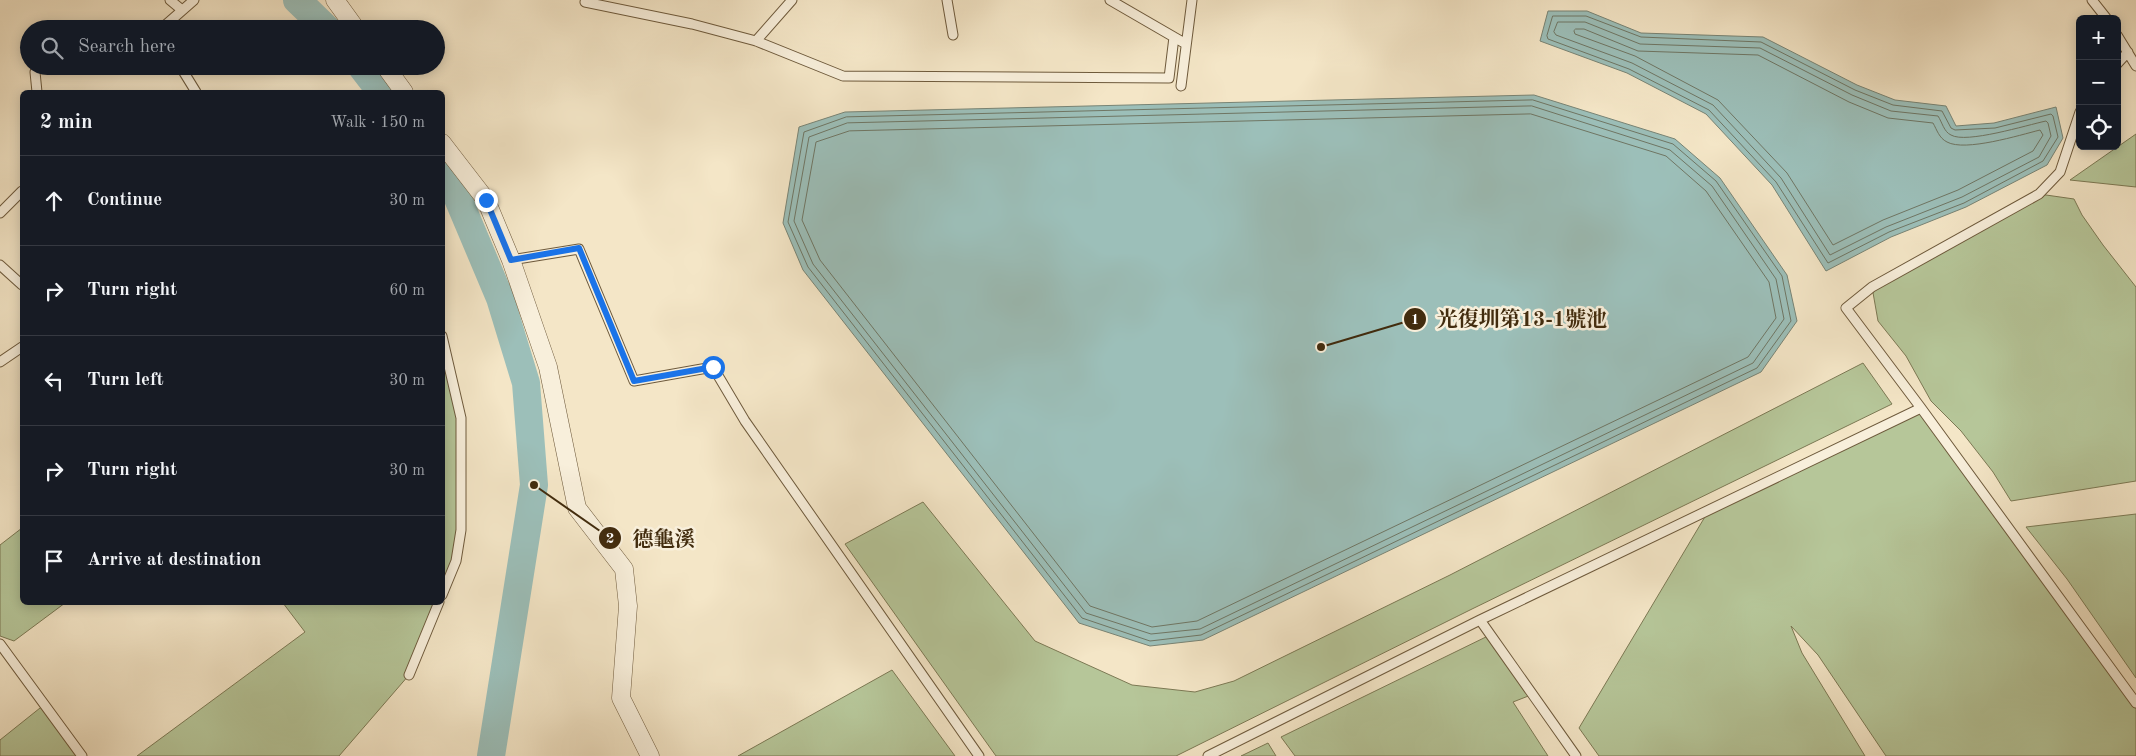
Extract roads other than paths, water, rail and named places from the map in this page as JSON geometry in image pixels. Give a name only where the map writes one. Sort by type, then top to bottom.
[{"type":"street","points":[[335,0],[349,20]]},
{"type":"street","points":[[392,75],[403,90]]},
{"type":"street","points":[[445,147],[486,200],[511,260],[548,367],[577,508],[624,569],[628,606],[621,698],[650,756]]},
{"type":"lane","points":[[170,0],[182,10]]},
{"type":"lane","points":[[171,20],[194,0]]},
{"type":"lane","points":[[586,0],[585,2],[692,24],[756,41],[843,76],[1169,78],[1174,37]]},
{"type":"lane","points":[[756,41],[792,0]]},
{"type":"lane","points":[[948,0],[954,35]]},
{"type":"lane","points":[[1110,0],[1186,44]]},
{"type":"lane","points":[[1181,86],[1192,0]]},
{"type":"lane","points":[[2092,0],[2104,15]]},
{"type":"lane","points":[[2121,41],[2136,66]]},
{"type":"lane","points":[[2121,60],[2128,52]]},
{"type":"lane","points":[[35,75],[37,90]]},
{"type":"lane","points":[[186,75],[195,90]]},
{"type":"lane","points":[[2076,124],[2060,172],[2039,194],[1872,287],[1846,308],[2136,703]]},
{"type":"lane","points":[[0,213],[20,193]]},
{"type":"lane","points":[[511,260],[579,248],[634,381],[713,367],[751,429],[979,756]]},
{"type":"lane","points":[[0,265],[20,283]]},
{"type":"lane","points":[[0,362],[20,348]]},
{"type":"lane","points":[[445,349],[461,418],[461,530],[456,562],[445,588]]},
{"type":"lane","points":[[1208,756],[1480,620],[1921,408]]},
{"type":"lane","points":[[409,675],[438,605]]},
{"type":"lane","points":[[1480,620],[1576,756]]},
{"type":"lane","points":[[0,644],[82,756]]},
{"type":"water","points":[[1548,11],[1587,11],[1641,33],[1763,37],[1857,85],[1895,100],[1946,106],[1956,126],[1994,123],[2056,107],[2063,138],[2047,165],[1966,207],[1891,237],[1826,271],[1772,185],[1706,114],[1627,73],[1540,41]]},
{"type":"water","points":[[1534,95],[1675,139],[1720,178],[1787,275],[1797,321],[1761,372],[1203,640],[1150,646],[1079,623],[803,270],[783,223],[799,127],[845,112]]},
{"type":"waterway","points":[[297,0],[318,20]]},
{"type":"waterway","points":[[368,75],[379,90]]},
{"type":"waterway","points":[[445,178],[454,189],[500,298],[526,383],[534,485],[491,756]]},
{"type":"place","name":"光復圳第13-1號池","points":[[1321,347]]},
{"type":"place","name":"德龜溪","points":[[534,485]]}]
